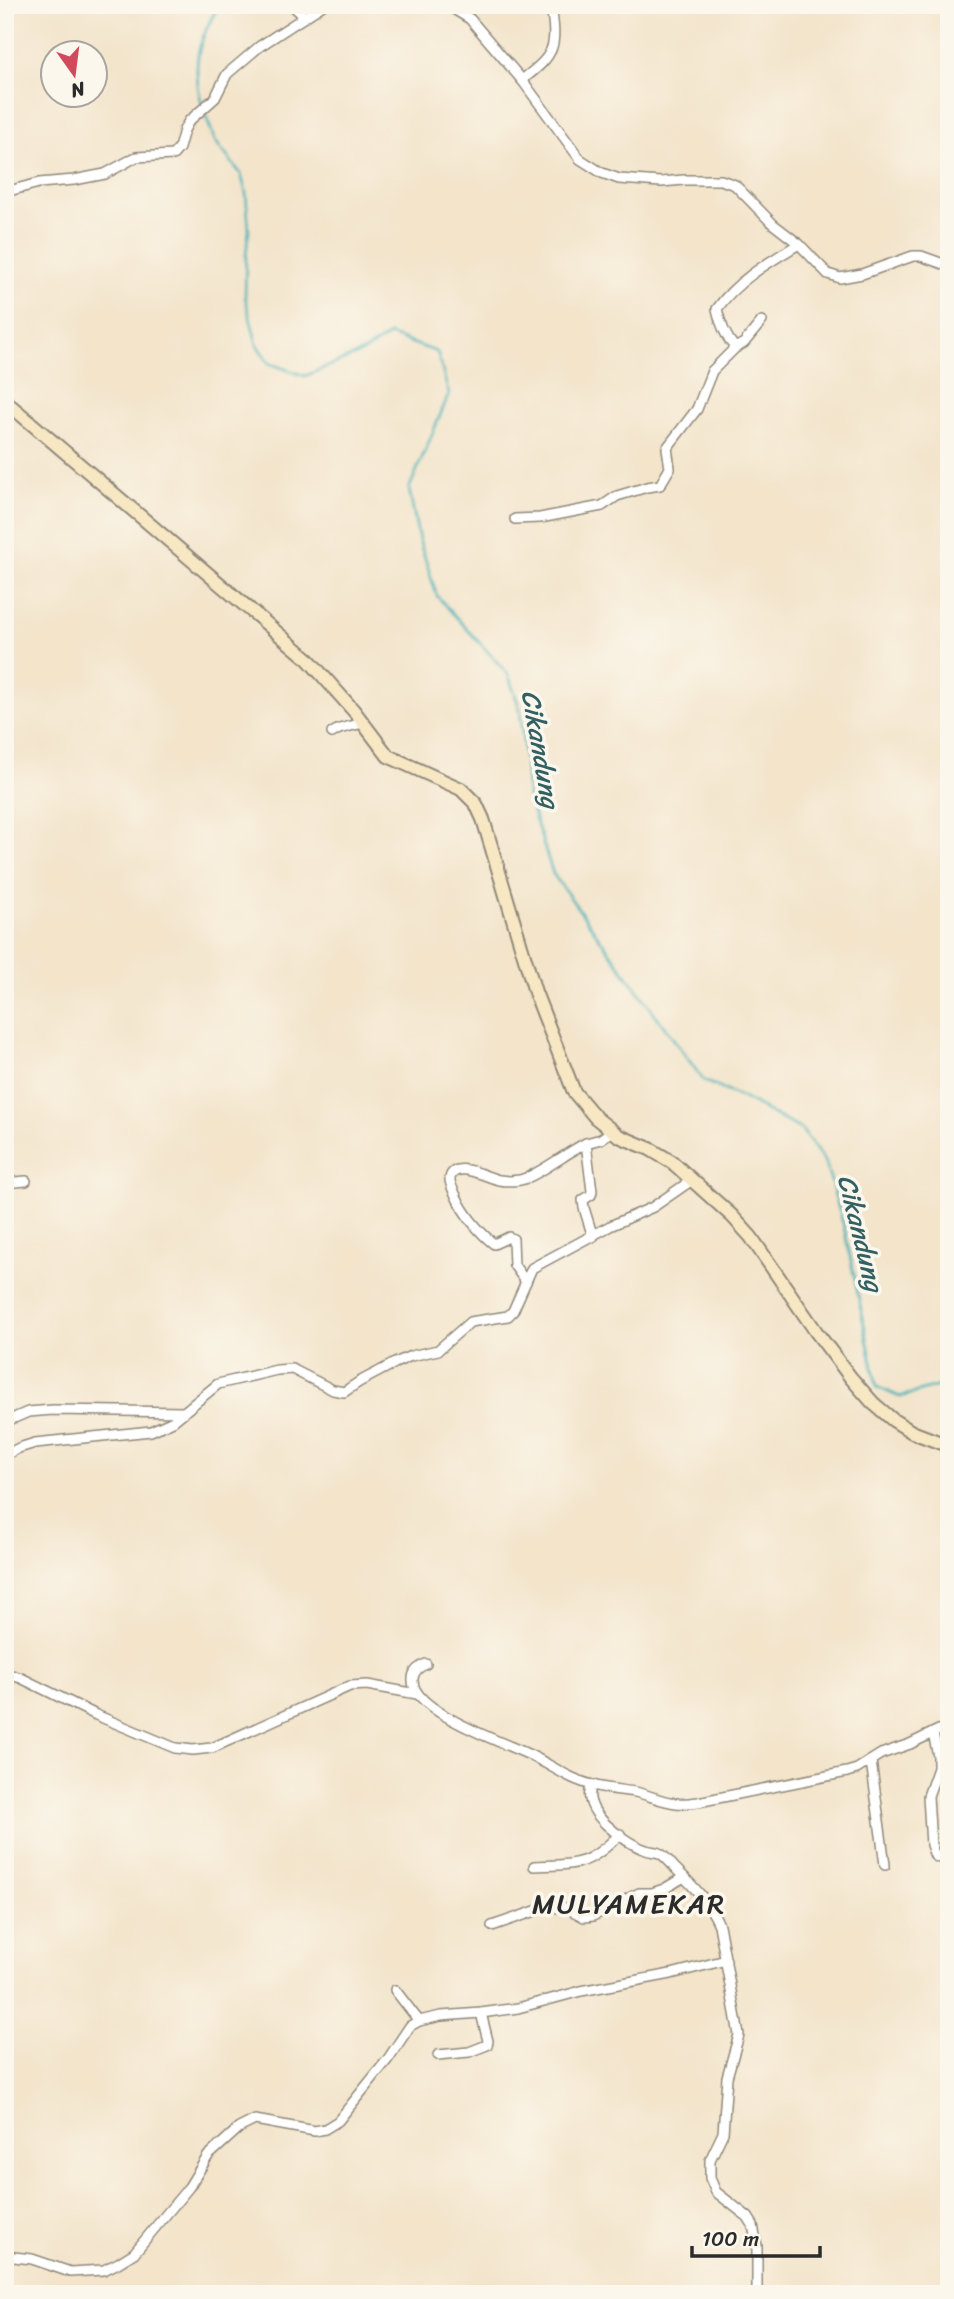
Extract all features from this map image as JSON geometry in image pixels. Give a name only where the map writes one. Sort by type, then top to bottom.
[{"type":"street","points":[[292,5],[305,18]]},
{"type":"street","points":[[5,192],[39,183],[105,174],[136,157],[173,155],[179,148],[184,130],[198,112],[215,99],[227,74],[323,5]]},
{"type":"street","points":[[447,5],[470,19],[522,80],[580,159],[602,173],[619,178],[661,182],[721,180],[735,185],[828,274],[841,278],[862,274],[912,256],[921,256],[949,266]]},
{"type":"street","points":[[522,80],[549,56],[555,30],[551,5]]},
{"type":"street","points":[[735,348],[728,340],[720,320],[718,309],[722,302],[770,261],[799,244]]},
{"type":"street","points":[[516,519],[540,518],[602,506],[617,496],[647,486],[660,485],[670,468],[667,447],[697,409],[712,371],[744,342],[762,321]]},
{"type":"street","points":[[5,401],[280,634],[321,672],[388,756],[461,789],[476,804],[483,819],[535,992],[566,1075],[578,1099],[612,1131],[664,1156],[732,1216],[751,1237],[824,1342],[873,1403],[912,1432],[949,1446]]},
{"type":"street","points":[[332,733],[363,723]]},
{"type":"street","points":[[526,1282],[514,1265],[513,1239],[509,1237],[497,1244],[486,1238],[460,1204],[450,1181],[451,1177],[457,1170],[467,1170],[498,1180],[521,1180],[612,1131]]},
{"type":"street","points":[[586,1143],[592,1193],[583,1200],[593,1237]]},
{"type":"street","points":[[5,1455],[35,1443],[151,1431],[173,1421],[218,1384],[277,1370],[292,1369],[333,1390],[344,1392],[395,1363],[438,1350],[470,1322],[508,1316],[513,1311],[532,1268],[653,1207],[692,1180]]},
{"type":"street","points":[[5,1182],[26,1181]]},
{"type":"street","points":[[5,1422],[28,1412],[53,1410],[184,1412]]},
{"type":"street","points":[[426,1664],[419,1667],[413,1675],[412,1683],[427,1705],[469,1728],[556,1767],[573,1778],[592,1785],[656,1797],[676,1804],[847,1772],[881,1754],[949,1725]]},
{"type":"street","points":[[5,1673],[175,1748],[193,1750],[212,1748],[350,1686],[367,1685],[417,1693]]},
{"type":"street","points":[[933,1733],[939,1756],[938,1768],[928,1796],[931,1845],[935,1856],[949,1862]]},
{"type":"street","points":[[871,1761],[885,1866]]},
{"type":"street","points":[[592,1785],[589,1797],[604,1824],[645,1850],[660,1853],[713,1910],[719,1925],[739,2035],[727,2077],[723,2133],[713,2152],[709,2169],[716,2192],[748,2217],[753,2225],[757,2246],[757,2294]]},
{"type":"street","points":[[534,1866],[579,1864],[591,1859],[620,1834]]},
{"type":"street","points":[[492,1926],[547,1907],[566,1908],[583,1917],[593,1916],[639,1893],[664,1889],[684,1877]]},
{"type":"street","points":[[5,2256],[32,2259],[70,2272],[104,2270],[118,2263],[134,2253],[189,2187],[208,2156],[239,2128],[256,2120],[315,2131],[325,2129],[338,2121],[388,2059],[410,2026],[419,2021],[441,2015],[518,2008],[580,1991],[671,1975],[726,1960]]},
{"type":"street","points":[[394,1990],[419,2021]]},
{"type":"street","points":[[438,2055],[469,2052],[487,2045],[481,2013]]},
{"type":"waterway","name":"Cikandung","points":[[202,105],[197,77],[198,53],[219,5]]},
{"type":"waterway","name":"Cikandung","points":[[204,111],[215,141],[241,174],[246,193],[249,230],[245,297],[257,345],[269,363],[305,376],[363,352],[389,335],[437,352],[449,394],[409,489],[419,540],[437,596],[508,674],[520,709],[528,797],[553,874],[704,1081],[743,1098],[802,1130],[826,1164],[844,1227],[877,1387],[900,1397],[949,1383]]},
{"type":"district","name":"MULYAMEKAR","points":[[629,1903]]}]
